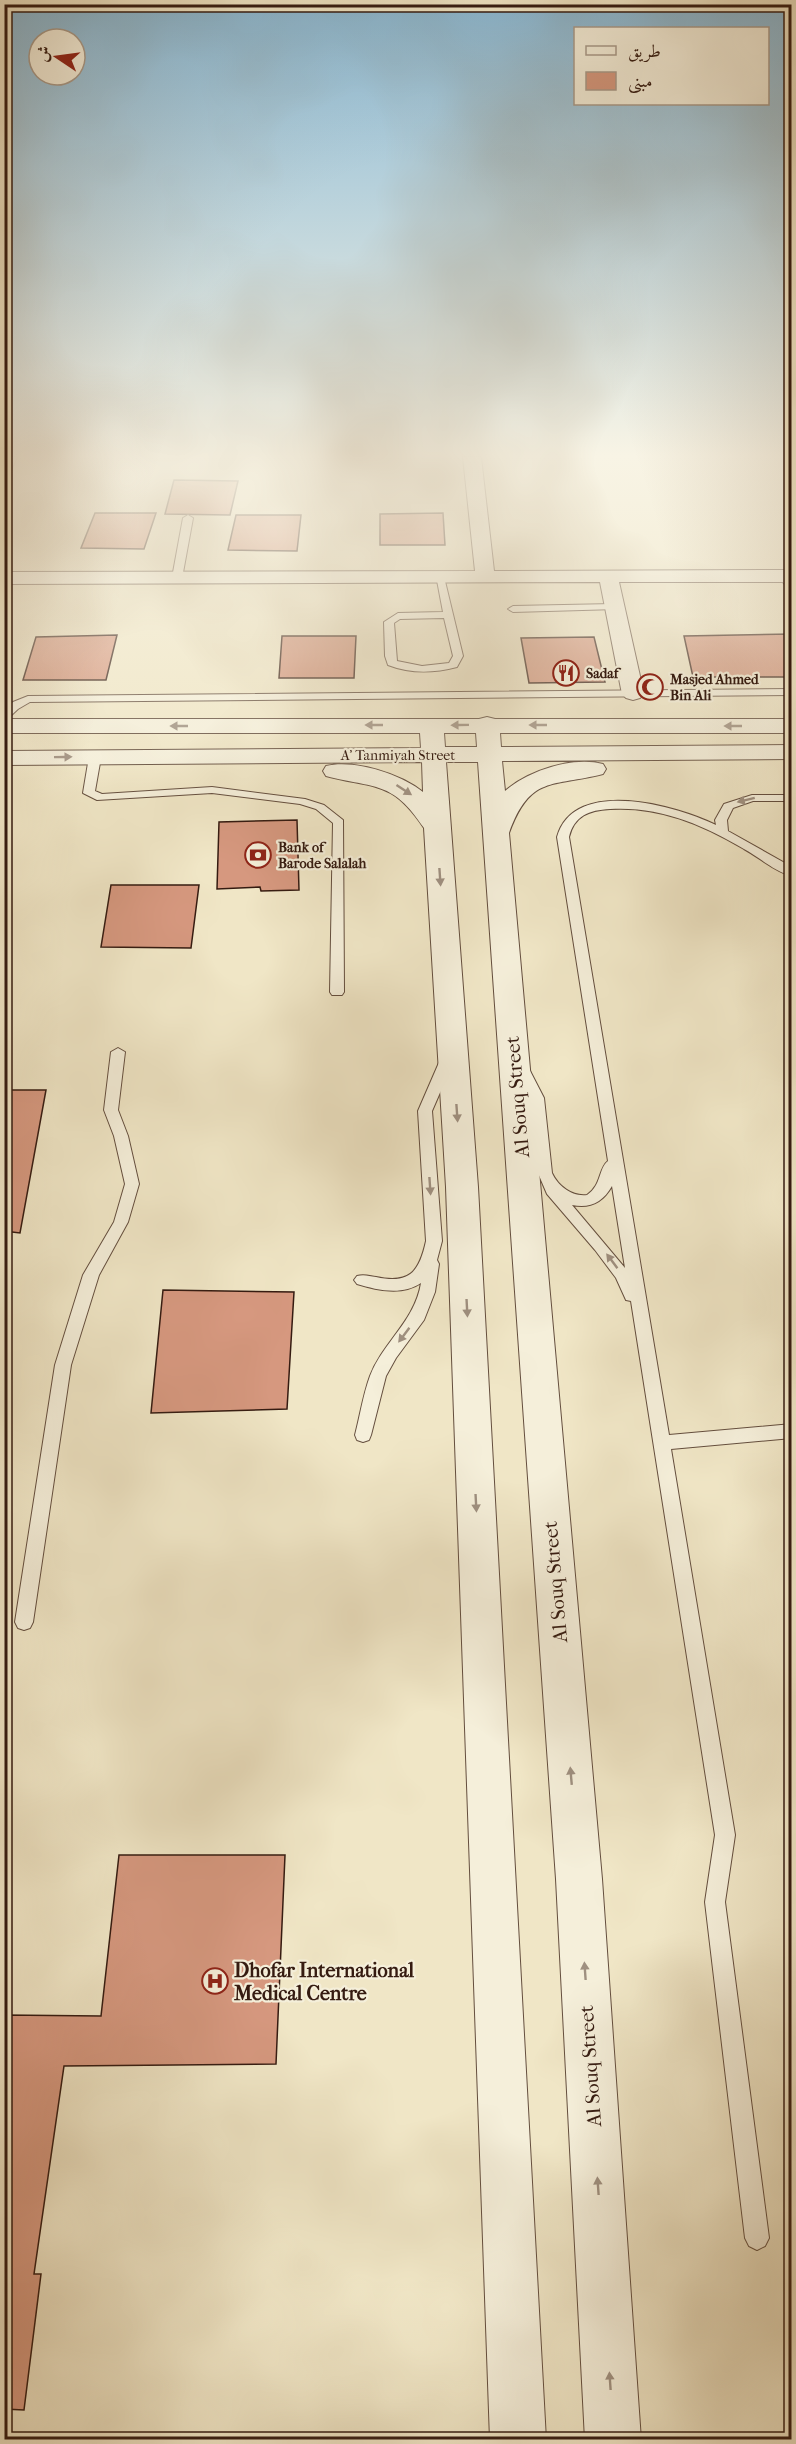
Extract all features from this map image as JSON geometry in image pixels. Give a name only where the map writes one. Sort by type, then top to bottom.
[{"type":"street","points":[[484,571],[485,577]]},
{"type":"street","points":[[608,576],[633,694]]},
{"type":"street","points":[[4,578],[608,576],[788,580]]},
{"type":"street","name":"A' Tanmiyah Street","points":[[4,726],[433,740],[792,726]]},
{"type":"street","name":"A' Tanmiyah Street","points":[[488,739],[699,752],[792,752]]},
{"type":"street","name":"Al Souq Street","points":[[488,739],[579,1879],[614,2439]]},
{"type":"street","points":[[433,740],[463,1199],[518,2439]]},
{"type":"street","name":"A' Tanmiyah Street","points":[[4,758],[245,756],[433,740]]},
{"type":"street","points":[[496,833],[506,806],[513,797],[540,780],[576,771],[630,768],[654,764],[699,752]]},
{"type":"street","points":[[245,756],[276,765],[352,773],[389,782],[403,788],[416,799],[437,828]]},
{"type":"lane","points":[[177,578],[178,571]]},
{"type":"lane","points":[[439,577],[458,656],[453,665],[438,668],[403,669],[392,663],[389,622],[398,616],[448,615]]},
{"type":"lane","points":[[513,609],[614,607]]},
{"type":"lane","points":[[4,719],[12,708],[28,699],[792,692]]},
{"type":"lane","points":[[95,757],[88,793],[101,798],[212,790],[301,801],[320,807],[339,822],[337,992]]},
{"type":"lane","points":[[723,830],[721,820],[729,806],[752,798],[792,798]]},
{"type":"lane","points":[[757,2238],[715,1902],[725,1835],[563,837],[565,825],[573,815],[591,808],[610,805],[651,806],[667,809],[723,830],[791,873]]},
{"type":"lane","points":[[363,1435],[378,1376],[390,1354],[416,1320],[427,1292],[434,1241],[425,1111],[452,1050]]},
{"type":"lane","points":[[513,1050],[537,1098],[545,1173],[554,1194],[622,1275],[639,1312]]},
{"type":"lane","points":[[24,1622],[63,1365],[91,1275],[121,1222],[132,1184],[121,1136],[111,1110],[118,1053]]},
{"type":"lane","points":[[545,1173],[557,1190],[568,1198],[581,1201],[595,1199],[609,1183],[613,1150]]},
{"type":"lane","points":[[362,1280],[386,1287],[405,1284],[420,1277],[431,1261]]},
{"type":"lane","points":[[661,1443],[792,1431]]},
{"type":"building","points":[[792,634],[792,677],[693,677],[684,636]]},
{"type":"building","points":[[117,635],[106,680],[23,680],[36,637]]},
{"type":"building","points":[[282,636],[356,636],[354,678],[279,678]]},
{"type":"building","points":[[594,637],[605,682],[529,683],[521,638]]},
{"type":"building","name":"Bank of Barode Salalah","points":[[297,820],[299,890],[261,891],[260,887],[217,889],[219,822]]},
{"type":"building","points":[[111,885],[199,885],[191,948],[101,947]]},
{"type":"building","points":[[4,1090],[46,1090],[20,1233],[4,1231]]},
{"type":"building","points":[[163,1290],[294,1292],[287,1409],[151,1413]]},
{"type":"building","points":[[119,1855],[285,1855],[276,2064],[64,2066],[34,2274],[41,2274],[24,2410],[4,2409],[4,2015],[101,2016]]},
{"type":"place","name":"Sadaf","points":[[566,673]]},
{"type":"place","name":"Masjed Ahmed Bin Ali","points":[[650,687]]},
{"type":"place","name":"Bank of Barode Salalah","points":[[258,855]]},
{"type":"place","name":"Dhofar International Medical Centre","points":[[215,1981]]}]
